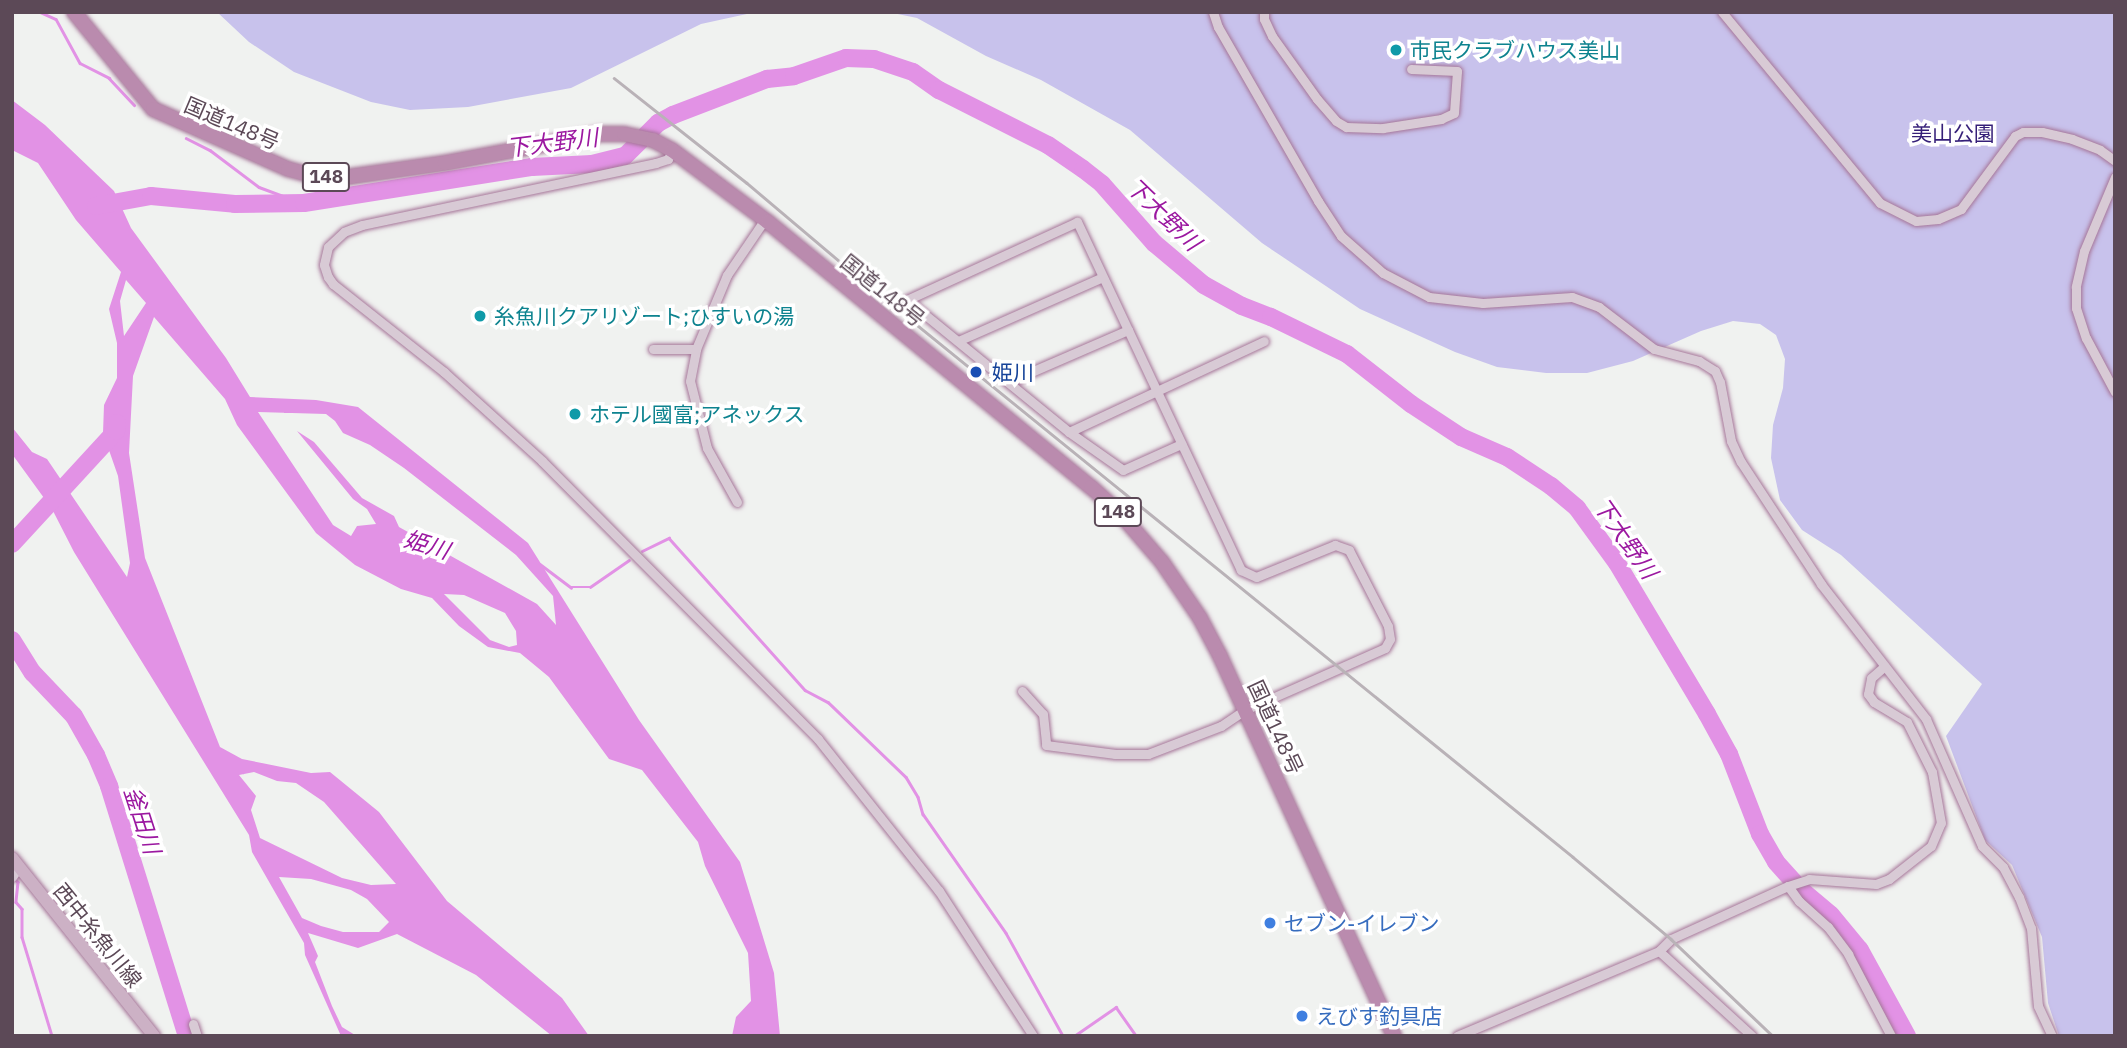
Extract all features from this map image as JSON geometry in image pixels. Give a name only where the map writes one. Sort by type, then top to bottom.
[{"type":"highway","name":"国道148号","points":[[74,12],[135,90],[159,114],[310,175],[347,177],[445,163],[600,134],[635,135],[673,150],[765,219],[1118,511],[1181,587],[1200,618],[1245,710],[1394,1036]]},
{"type":"main road","name":"西中糸魚川線","points":[[15,867],[154,1036]]},
{"type":"street","points":[[1213,12],[1218,27],[1318,201],[1341,236],[1383,274],[1429,297],[1483,303],[1572,297],[1599,307],[1654,349],[1699,361],[1715,371],[1720,382],[1731,441],[1741,462],[1821,584],[1926,719],[1982,846],[2003,867],[2019,897],[2031,928],[2038,1006],[2052,1036]]},
{"type":"street","points":[[1264,12],[1264,19],[1272,36],[1317,99],[1336,121],[1346,127],[1383,128],[1441,119],[1454,113],[1457,71],[1411,69]]},
{"type":"street","points":[[1722,12],[1880,202],[1916,221],[1938,219],[1961,209],[2015,136],[2023,132],[2042,132],[2073,139],[2100,150],[2115,161]]},
{"type":"street","points":[[673,150],[668,159],[656,163],[362,225],[344,232],[328,247],[324,265],[333,284],[444,372],[542,461],[818,739],[939,891],[1033,1036]]},
{"type":"street","points":[[2115,177],[2084,251],[2076,287],[2076,308],[2086,338],[2115,392]]},
{"type":"street","points":[[737,502],[704,437],[690,381],[696,349],[727,275],[765,219]]},
{"type":"street","points":[[1021,691],[1043,714],[1046,745],[1115,754],[1148,754],[1221,726],[1245,710],[1385,648],[1390,639],[1388,626],[1349,550],[1335,545],[1256,577],[1241,570],[1077,222],[908,300],[1069,432],[1123,470],[1181,444]]},
{"type":"street","points":[[958,341],[1103,278]]},
{"type":"street","points":[[1008,382],[1128,330]]},
{"type":"street","points":[[1069,432],[1264,341]]},
{"type":"street","points":[[653,349],[696,349]]},
{"type":"street","points":[[1457,1036],[1659,951],[1671,939],[1788,886],[1809,879],[1876,884],[1889,878],[1931,846],[1938,835],[1941,811],[1932,772],[1913,730],[1868,694],[1871,678],[1885,666]]},
{"type":"street","points":[[1788,886],[1798,901],[1828,927],[1848,954],[1891,1036]]},
{"type":"street","points":[[1659,951],[1752,1036]]},
{"type":"street","points":[[193,1024],[197,1036]]},
{"type":"green space","points":[[217,12],[756,12],[701,24],[571,88],[468,107],[410,110],[371,102],[294,72],[249,42]]},
{"type":"green space","name":"美山公園","points":[[888,12],[2115,12],[2115,1036],[2059,1036],[2048,1003],[2042,937],[2012,865],[1985,840],[1946,736],[1982,684],[1841,555],[1802,530],[1780,500],[1771,458],[1773,425],[1783,388],[1785,359],[1776,335],[1760,324],[1733,321],[1701,331],[1633,361],[1587,373],[1546,373],[1497,367],[1455,352],[1360,309],[1262,243],[1130,130],[1041,80],[986,56],[917,18]]},
{"type":"water","points":[[12,100],[45,125],[114,191],[131,228],[226,358],[250,397],[316,400],[358,407],[528,543],[639,720],[740,862],[774,973],[780,1036],[732,1036],[736,1017],[751,1001],[748,953],[705,866],[698,842],[642,770],[609,759],[549,677],[520,653],[488,647],[459,626],[432,598],[401,589],[355,565],[316,533],[237,425],[225,399],[154,317],[133,376],[129,453],[145,558],[220,747],[242,759],[311,773],[330,772],[379,812],[447,901],[562,998],[589,1036],[552,1036],[476,975],[397,934],[358,948],[308,933],[318,956],[315,962],[342,1027],[355,1035],[366,1036],[341,1036],[305,955],[304,943],[252,852],[249,835],[74,552],[52,509],[12,454],[12,427],[32,452],[47,459],[127,577],[130,563],[118,476],[103,433],[104,405],[117,378],[117,343],[109,309],[121,272],[76,220],[38,163],[12,150]],"holes":[[[126,280],[146,303],[124,336],[120,301]],[[258,412],[326,414],[343,433],[370,445],[404,468],[516,555],[553,596],[556,625],[537,604],[399,527],[394,516],[362,498],[314,442],[297,431],[353,499],[367,509],[376,524],[357,526],[351,536],[333,525]],[[444,594],[464,595],[505,613],[516,631],[517,645],[509,647],[490,640]],[[254,772],[277,781],[296,783],[324,802],[396,884],[371,885],[342,878],[260,838],[251,810],[256,796],[239,775]],[[279,877],[311,879],[351,890],[367,899],[389,922],[379,932],[343,932],[302,918]]]},
{"type":"waterway","points":[[40,12],[56,19],[80,63],[109,78],[134,105]]},
{"type":"waterway","name":"下大野川","points":[[96,206],[151,196],[235,204],[304,203],[532,167],[592,164],[625,156],[658,123],[673,115],[767,79],[794,76],[846,58],[874,59],[913,72],[939,90],[1048,145],[1083,169],[1102,184],[1154,243],[1204,285],[1242,306],[1347,354],[1411,404],[1461,437],[1507,457],[1551,486],[1577,508],[1617,563],[1707,714],[1729,754],[1760,834],[1776,862],[1800,889],[1831,915],[1860,950],[1907,1036]]},
{"type":"waterway","points":[[186,138],[210,150],[259,187],[302,203]]},
{"type":"waterway","name":"釜田川","points":[[12,544],[116,431],[117,423]]},
{"type":"waterway","points":[[642,551],[669,538],[805,690],[828,702],[906,777],[918,797],[923,814],[1006,933],[1063,1036]]},
{"type":"waterway","points":[[540,564],[571,587],[590,587],[629,560]]},
{"type":"waterway","name":"釜田川","points":[[12,640],[33,673],[74,716],[96,755],[109,786],[187,1036]]},
{"type":"waterway","points":[[15,879],[18,882],[16,902],[22,909],[22,937],[52,1036]]},
{"type":"waterway","points":[[1074,1036],[1116,1007],[1136,1036]]},
{"type":"railway","points":[[614,78],[747,183],[869,286],[1573,857],[1671,939],[1773,1036]]},
{"type":"place","name":"市民クラブハウス美山","points":[[1396,50]]},
{"type":"place","name":"糸魚川クアリゾート;ひすいの湯","points":[[480,316]]},
{"type":"place","name":"姫川","points":[[976,372]]},
{"type":"place","name":"ホテル國富;アネックス","points":[[575,414]]},
{"type":"place","name":"セブン-イレブン","points":[[1270,923]]},
{"type":"place","name":"えびす釣具店","points":[[1302,1016]]}]
